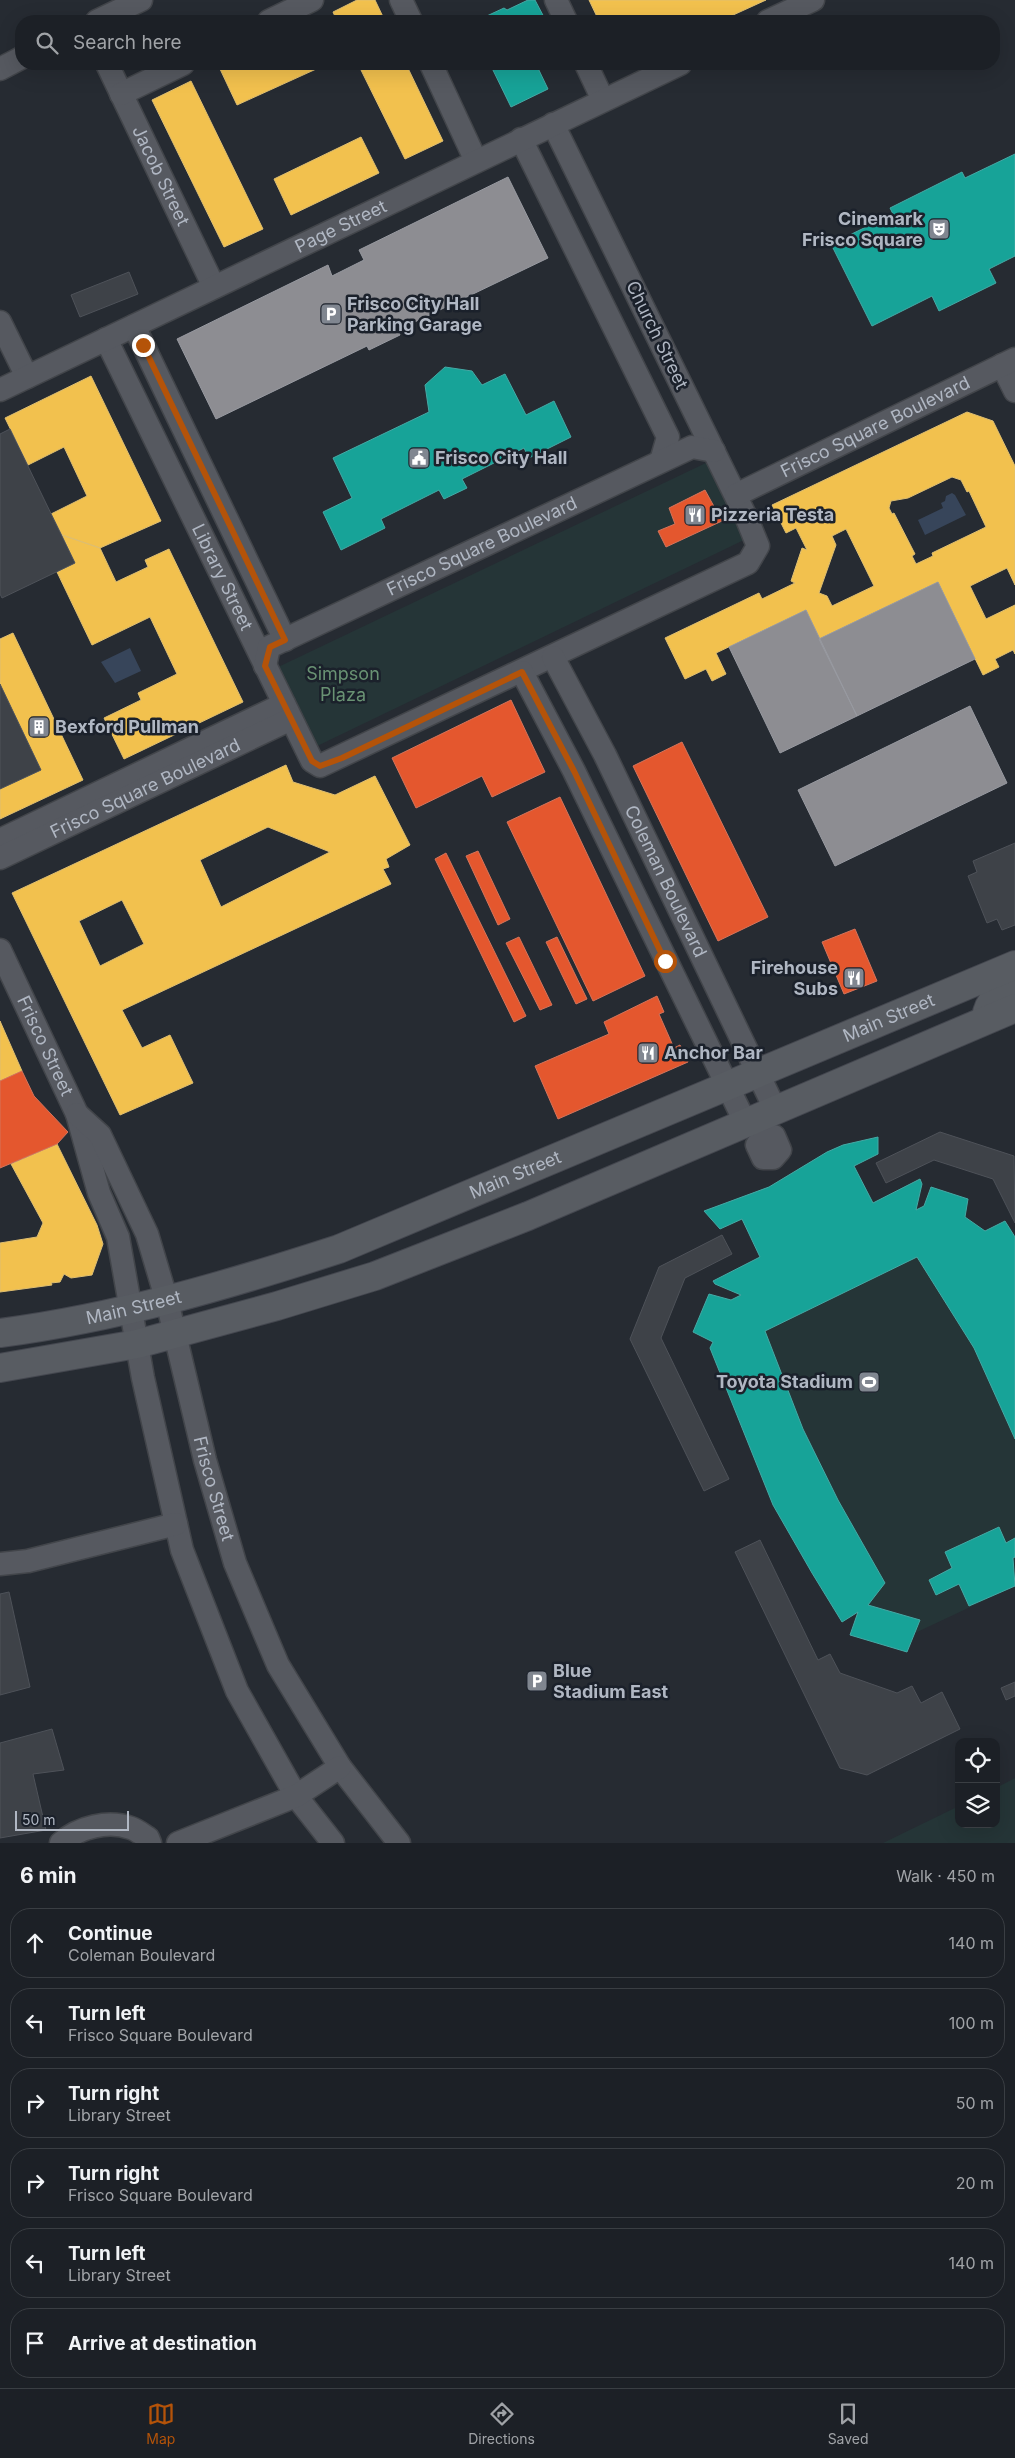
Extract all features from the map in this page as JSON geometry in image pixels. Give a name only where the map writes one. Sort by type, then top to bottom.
[{"type":"main road","name":"Main Street","points":[[0,1333],[167,1301],[339,1249],[1015,965]]},
{"type":"main road","points":[[985,1020],[987,1010],[994,998],[1015,986]]},
{"type":"main road","name":"Main Street","points":[[0,1368],[137,1344],[375,1276],[442,1251],[760,1122],[1015,1008]]},
{"type":"street","points":[[110,15],[141,0]]},
{"type":"street","points":[[281,15],[312,0]]},
{"type":"street","points":[[401,0],[408,15]]},
{"type":"street","points":[[556,0],[563,15]]},
{"type":"street","points":[[781,15],[813,0]]},
{"type":"street","points":[[0,69],[15,61]]},
{"type":"street","name":"Jacob Street","points":[[110,70],[214,287]]},
{"type":"street","points":[[122,94],[171,70]]},
{"type":"street","points":[[434,70],[476,161]]},
{"type":"street","points":[[589,70],[603,100]]},
{"type":"street","name":"Page Street","points":[[0,390],[667,70]]},
{"type":"street","name":"Church Street","points":[[553,124],[736,495],[758,546],[748,563],[553,657]]},
{"type":"street","name":"Church Street","points":[[521,139],[668,437],[661,461]]},
{"type":"street","points":[[0,322],[27,377]]},
{"type":"street","name":"Library Street","points":[[134,326],[285,640]]},
{"type":"street","name":"Library Street","points":[[106,339],[312,761],[320,766],[522,672]]},
{"type":"street","points":[[1009,362],[1015,391]]},
{"type":"street","name":"Frisco Square Boulevard","points":[[736,495],[1009,362]]},
{"type":"street","name":"Frisco Square Boulevard","points":[[265,666],[270,647],[692,447],[714,451]]},
{"type":"street","points":[[180,491],[207,479]]},
{"type":"street","points":[[522,672],[553,657]]},
{"type":"street","name":"Coleman Boulevard","points":[[553,657],[605,755],[758,1074],[760,1122]]},
{"type":"street","name":"Coleman Boulevard","points":[[522,672],[574,771],[726,1088],[760,1122]]},
{"type":"street","name":"Frisco Square Boulevard","points":[[0,840],[288,712]]},
{"type":"street","name":"Frisco Square Boulevard","points":[[0,858],[288,712]]},
{"type":"street","points":[[574,771],[605,755]]},
{"type":"street","name":"Frisco Street","points":[[0,950],[77,1114],[99,1193],[118,1237],[137,1344],[182,1550],[237,1691],[296,1796],[332,1843]]},
{"type":"street","name":"Frisco Street","points":[[77,1114],[100,1135],[147,1234],[167,1301],[205,1460],[235,1563],[278,1666],[340,1767],[399,1843]]},
{"type":"street","points":[[760,1122],[757,1145],[763,1158],[774,1160]]},
{"type":"street","points":[[0,1564],[28,1561],[176,1524]]},
{"type":"street","points":[[61,1843],[87,1828],[111,1826],[131,1828],[149,1840],[184,1840],[230,1824],[296,1796],[340,1767]]},
{"type":"green space","name":"Simpson Plaza","points":[[710,461],[746,539],[313,748],[274,669]]},
{"type":"green space","name":"Toyota Stadium","points":[[878,1137],[854,1166],[873,1202],[920,1179],[916,1210],[924,1206],[931,1187],[968,1199],[965,1217],[985,1231],[1005,1221],[1015,1237],[1015,1586],[915,1633],[907,1652],[850,1635],[857,1613],[842,1622],[773,1505],[710,1348],[713,1342],[693,1332],[709,1294],[731,1300],[741,1295],[715,1284],[713,1281],[760,1257],[742,1219],[720,1229],[704,1211],[768,1187],[827,1152],[843,1145]]},
{"type":"green space","points":[[1015,1778],[1015,1843],[883,1843],[955,1808],[955,1828],[1000,1828],[1000,1786]]},
{"type":"water","points":[[952,493],[966,515],[925,535],[918,520],[943,508],[941,503],[945,501],[946,496]]},
{"type":"water","points":[[130,648],[141,671],[115,683],[101,662]]},
{"type":"building: Homes","points":[[357,0],[375,0],[382,15],[334,15],[333,12]]},
{"type":"building: Homes","points":[[589,0],[766,0],[733,15],[596,15]]},
{"type":"building: Homes","points":[[220,70],[314,70],[237,105]]},
{"type":"building: Homes","points":[[361,70],[409,70],[443,141],[405,159]]},
{"type":"building: Homes","points":[[191,81],[263,229],[224,247],[152,100]]},
{"type":"building: Homes","points":[[361,137],[379,173],[291,215],[274,179]]},
{"type":"building: Homes","points":[[91,376],[161,521],[100,548],[62,535],[51,514],[87,496],[64,447],[28,465],[5,418]]},
{"type":"building: Homes","points":[[967,412],[993,421],[1015,466],[1015,585],[1007,568],[970,586],[986,619],[1015,605],[1015,654],[1013,650],[995,659],[999,667],[983,675],[938,582],[819,639],[806,610],[716,653],[726,674],[712,681],[706,669],[685,679],[665,638],[759,593],[762,599],[795,583],[791,581],[802,548],[807,550],[796,528],[786,533],[772,505]],"holes":[[[952,477],[961,480],[967,492],[969,491],[986,527],[932,553],[933,556],[916,564],[912,556],[915,554],[894,513],[892,514],[889,508],[891,501],[908,498]],[[846,529],[874,586],[832,606],[827,596],[819,593],[836,545],[832,536]]]},
{"type":"building: Homes","points":[[62,535],[100,548],[116,582],[148,567],[145,560],[169,549],[243,702],[124,759],[104,718],[141,700],[138,693],[177,674],[150,617],[92,645],[57,572],[75,563]]},
{"type":"building: Homes","name":"Bexford Pullman","points":[[13,633],[83,780],[0,819],[0,789],[41,770],[0,684],[0,639]]},
{"type":"building: Homes","points":[[286,765],[293,782],[335,795],[375,776],[410,845],[386,859],[389,867],[383,869],[391,884],[122,1010],[142,1048],[170,1035],[193,1083],[120,1115],[12,893]],"holes":[[[268,827],[330,852],[221,907],[200,860]],[[122,900],[144,944],[100,966],[79,921]]]},
{"type":"building: Homes","points":[[0,1021],[22,1071],[0,1081]]},
{"type":"building: Homes","points":[[57,1144],[97,1225],[103,1244],[92,1275],[71,1278],[64,1274],[60,1282],[51,1283],[52,1285],[0,1292],[0,1243],[37,1237],[43,1223],[11,1164]]},
{"type":"building: Shops","name":"Pizzeria Testa","points":[[705,490],[722,521],[666,547],[658,531],[675,524],[669,508]]},
{"type":"building: Shops","points":[[511,700],[545,772],[492,797],[482,776],[416,808],[392,758]]},
{"type":"building: Shops","points":[[682,742],[768,917],[718,941],[633,766]]},
{"type":"building: Shops","points":[[560,797],[645,976],[593,1001],[507,822]]},
{"type":"building: Shops","points":[[478,851],[510,919],[498,925],[466,856]]},
{"type":"building: Shops","points":[[446,853],[526,1016],[514,1022],[435,859]]},
{"type":"building: Shops","points":[[855,929],[877,981],[844,994],[822,942]]},
{"type":"building: Shops","points":[[519,937],[552,1005],[540,1010],[506,943]]},
{"type":"building: Shops","points":[[557,937],[587,999],[576,1004],[546,942]]},
{"type":"building: Shops","points":[[657,996],[664,1012],[659,1014],[674,1048],[680,1045],[688,1062],[558,1119],[535,1066],[609,1034],[604,1022]]},
{"type":"building: Shops","points":[[22,1071],[34,1096],[68,1132],[57,1144],[0,1168],[0,1081]]},
{"type":"building: Public","points":[[528,0],[535,0],[543,15],[489,15],[504,8],[507,10]]},
{"type":"building: Public","points":[[493,70],[539,70],[548,89],[511,107]]},
{"type":"building: Public","name":"Cinemark Frisco Square","points":[[1015,154],[1015,256],[989,269],[996,283],[939,311],[932,296],[872,326],[831,244],[893,214],[890,208],[962,172],[965,178]]},
{"type":"building: Public","name":"Frisco City Hall","points":[[445,367],[472,371],[482,385],[505,374],[526,415],[554,401],[571,437],[529,458],[524,448],[462,479],[467,488],[444,499],[439,490],[381,519],[385,528],[341,550],[323,512],[352,498],[333,458],[429,412],[425,385]]},
{"type":"building: Public","points":[[878,1137],[878,1154],[854,1166],[873,1203],[920,1179],[922,1184],[916,1210],[924,1206],[931,1187],[968,1199],[965,1217],[985,1231],[1005,1221],[1015,1237],[1015,1439],[974,1348],[917,1257],[765,1331],[803,1429],[838,1500],[885,1583],[868,1605],[920,1620],[907,1652],[850,1635],[858,1612],[842,1622],[812,1573],[773,1505],[710,1348],[713,1342],[693,1332],[709,1294],[731,1300],[741,1295],[715,1284],[713,1281],[760,1257],[742,1219],[720,1229],[704,1211],[769,1187],[827,1152],[843,1145]]},
{"type":"building: Public","points":[[999,1527],[1006,1543],[1015,1538],[1015,1557],[1013,1558],[1015,1586],[969,1606],[959,1584],[936,1595],[929,1580],[952,1568],[945,1552]]},
{"type":"building: Industry","name":"Frisco City Hall Parking Garage","points":[[508,177],[548,258],[398,330],[400,335],[369,350],[367,346],[216,419],[177,339],[328,265],[332,276],[364,260],[359,250]]},
{"type":"building: Industry","points":[[938,582],[975,659],[857,716],[819,639]]},
{"type":"building: Industry","points":[[806,610],[857,716],[780,753],[729,647]]},
{"type":"building: Industry","points":[[970,706],[1007,783],[835,866],[798,790]]},
{"type":"building: Other","points":[[129,272],[138,294],[80,317],[71,295]]},
{"type":"building: Other","points":[[10,429],[75,563],[2,598],[0,594],[0,434]]},
{"type":"building: Other","points":[[0,684],[41,770],[0,789]]},
{"type":"building: Other","points":[[1015,843],[1015,925],[1002,930],[997,919],[987,923],[968,876],[977,872],[973,861]]},
{"type":"building: Other","points":[[940,1132],[1014,1156],[1015,1223],[993,1179],[934,1160],[886,1183],[876,1163]]},
{"type":"building: Other","points":[[722,1235],[732,1254],[685,1278],[661,1338],[729,1479],[704,1491],[630,1339],[659,1267]]},
{"type":"building: Other","points":[[760,1540],[818,1660],[830,1654],[840,1673],[897,1693],[912,1686],[921,1703],[942,1692],[960,1729],[867,1775],[840,1768],[735,1552]]},
{"type":"building: Other","points":[[9,1592],[30,1687],[0,1695],[0,1594]]},
{"type":"building: Other","points":[[1015,1682],[1015,1696],[1006,1700],[1001,1688]]},
{"type":"building: Other","points":[[52,1729],[64,1770],[33,1774],[46,1830],[0,1838],[0,1743]]},
{"type":"place","name":"Cinemark Frisco Square","points":[[939,229]]},
{"type":"place","name":"Frisco City Hall Parking Garage","points":[[331,314]]},
{"type":"place","name":"Frisco City Hall","points":[[419,458]]},
{"type":"place","name":"Pizzeria Testa","points":[[695,515]]},
{"type":"place","name":"Bexford Pullman","points":[[39,727]]},
{"type":"place","name":"Firehouse Subs","points":[[854,978]]},
{"type":"place","name":"Anchor Bar","points":[[648,1053]]},
{"type":"place","name":"Toyota Stadium","points":[[869,1382]]},
{"type":"place","name":"Blue Stadium East","points":[[537,1681]]},
{"type":"route","points":[[143,345],[285,640],[270,647],[265,666],[312,761],[320,766],[342,758],[522,672],[574,771],[665,961]]}]
